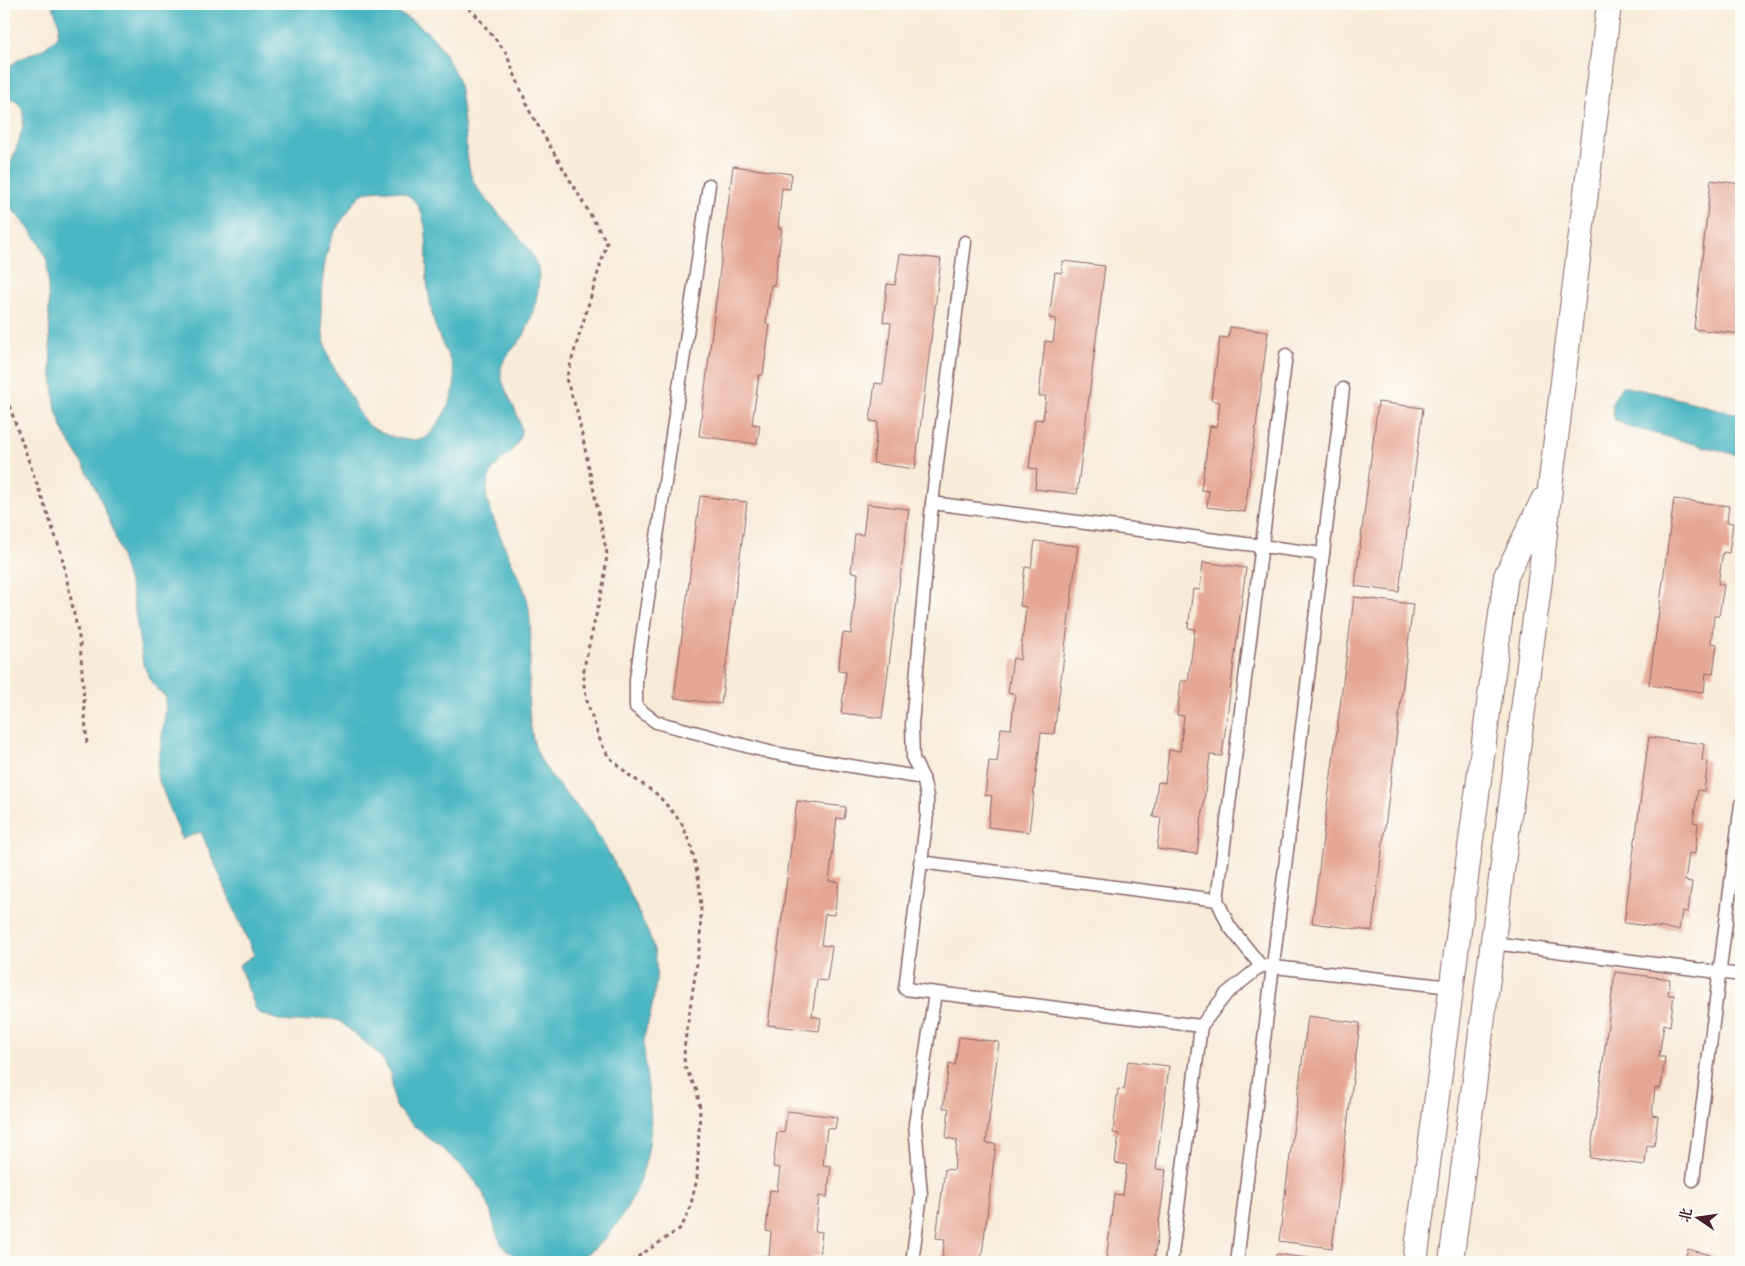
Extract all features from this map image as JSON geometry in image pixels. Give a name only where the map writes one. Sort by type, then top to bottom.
[{"type":"street","points":[[1451,1262],[1540,580],[1609,4]]},
{"type":"street","points":[[1415,1262],[1506,576],[1550,488]]},
{"type":"lane","points":[[708,184],[636,679],[636,707],[656,722],[773,753],[923,778]]},
{"type":"lane","points":[[965,242],[932,503],[912,724],[913,759],[923,778],[927,796],[927,815],[905,989],[1201,1026]]},
{"type":"lane","points":[[1286,355],[1217,900],[1229,926],[1267,966],[1451,988]]},
{"type":"lane","points":[[1237,1262],[1267,966],[1323,554],[1343,390]]},
{"type":"lane","points":[[932,503],[1323,554]]},
{"type":"lane","points":[[1693,1180],[1741,804]]},
{"type":"lane","points":[[920,862],[1217,900]]},
{"type":"lane","points":[[1493,943],[1741,975]]},
{"type":"lane","points":[[1171,1262],[1201,1026],[1226,994],[1267,966]]},
{"type":"lane","points":[[912,1262],[921,1195],[915,1124],[935,993]]},
{"type":"path","points":[[462,4],[475,14],[505,51],[530,112],[607,243],[566,379],[577,411],[607,554],[604,582],[584,667],[584,685],[588,705],[601,743],[609,757],[629,775],[658,795],[681,822],[691,846],[699,881],[701,908],[700,943],[684,1058],[685,1067],[697,1091],[700,1108],[697,1179],[689,1212],[681,1228],[630,1262]]},
{"type":"path","points":[[4,391],[62,552],[80,642],[87,745]]},
{"type":"water","points":[[52,4],[372,4],[407,18],[434,38],[455,72],[458,80],[472,178],[482,194],[523,241],[537,265],[539,277],[538,291],[530,322],[524,335],[503,362],[501,368],[502,381],[520,422],[520,437],[515,447],[497,464],[492,472],[488,484],[487,501],[504,546],[522,584],[528,603],[531,642],[529,710],[534,743],[538,755],[552,777],[586,817],[616,866],[649,935],[653,945],[656,965],[654,995],[644,1043],[651,1128],[642,1173],[635,1192],[614,1228],[601,1243],[586,1254],[570,1261],[551,1263],[531,1260],[519,1257],[504,1248],[481,1189],[467,1171],[400,1112],[394,1101],[391,1077],[384,1062],[374,1050],[342,1023],[334,1019],[289,1022],[257,1012],[239,965],[254,955],[201,832],[182,839],[157,776],[166,698],[152,683],[143,664],[132,593],[112,527],[93,482],[64,432],[56,410],[51,370],[47,261],[35,237],[11,207],[5,195],[5,179],[18,144],[23,110],[18,103],[4,97],[4,74],[18,60],[45,48],[57,37],[59,24]],"holes":[[[383,190],[401,192],[409,196],[421,212],[426,231],[427,281],[430,304],[435,324],[454,375],[454,389],[449,404],[430,433],[425,438],[417,440],[399,439],[373,428],[364,420],[331,360],[326,347],[322,324],[321,310],[324,269],[326,256],[334,233],[352,205],[361,195],[366,192]]]},
{"type":"water","points":[[1622,386],[1741,415],[1741,456],[1629,427],[1614,419],[1612,403]]},
{"type":"building","points":[[733,166],[792,174],[790,189],[782,188],[778,228],[782,229],[774,285],[771,285],[766,323],[770,324],[763,375],[759,375],[752,424],[760,425],[757,444],[699,436]]},
{"type":"building","points":[[1711,180],[1741,184],[1741,334],[1694,329]]},
{"type":"building","points":[[900,254],[941,259],[915,469],[873,463],[878,422],[870,421],[875,383],[883,384],[891,323],[883,322],[887,284],[895,285]]},
{"type":"building","points":[[1063,261],[1105,266],[1077,494],[1035,489],[1037,469],[1029,468],[1035,419],[1043,420],[1046,396],[1039,396],[1045,341],[1053,342],[1056,319],[1049,318],[1055,272],[1062,273]]},
{"type":"building","points":[[1230,327],[1268,332],[1245,512],[1207,507],[1209,491],[1201,490],[1210,426],[1217,427],[1220,402],[1211,400],[1220,337],[1228,338]]},
{"type":"building","points":[[1378,402],[1423,408],[1399,592],[1355,586]]},
{"type":"building","points":[[700,496],[747,502],[721,704],[674,698]]},
{"type":"building","points":[[1674,499],[1729,506],[1727,522],[1733,523],[1729,553],[1723,552],[1718,584],[1724,585],[1719,616],[1714,616],[1711,643],[1717,644],[1713,674],[1706,673],[1704,692],[1649,685]]},
{"type":"building","points":[[867,504],[909,509],[882,718],[841,713],[846,672],[838,671],[843,633],[851,634],[858,573],[851,572],[855,534],[863,535]]},
{"type":"building","points":[[1035,541],[1078,546],[1054,734],[1041,733],[1029,832],[988,827],[992,796],[985,795],[989,761],[997,762],[1001,728],[1011,729],[1015,694],[1008,693],[1013,658],[1020,660],[1026,607],[1020,606],[1025,567],[1031,568]]},
{"type":"building","points":[[1203,562],[1246,568],[1222,756],[1210,755],[1197,854],[1157,849],[1161,818],[1153,817],[1158,782],[1165,783],[1169,750],[1180,751],[1184,716],[1177,715],[1181,681],[1188,681],[1195,629],[1188,628],[1193,589],[1200,590]]},
{"type":"building","points":[[1354,597],[1413,604],[1372,931],[1312,923]]},
{"type":"building","points":[[1649,737],[1704,744],[1702,760],[1708,761],[1704,791],[1698,790],[1693,822],[1698,823],[1695,854],[1689,853],[1685,881],[1692,882],[1688,912],[1682,911],[1679,930],[1624,923]]},
{"type":"building","points":[[797,801],[846,807],[844,819],[837,818],[829,881],[839,882],[834,915],[825,914],[821,945],[832,946],[827,981],[817,980],[812,1016],[821,1018],[819,1031],[768,1025]]},
{"type":"building","points":[[1615,972],[1670,979],[1668,995],[1674,995],[1670,1026],[1664,1024],[1659,1057],[1665,1057],[1661,1088],[1655,1088],[1652,1115],[1658,1116],[1654,1146],[1647,1145],[1645,1165],[1590,1158]]},
{"type":"building","points":[[1308,1016],[1360,1023],[1332,1248],[1279,1241]]},
{"type":"building","points":[[959,1037],[999,1042],[986,1143],[996,1144],[981,1262],[934,1262],[934,1258],[942,1259],[945,1239],[936,1238],[945,1169],[954,1170],[957,1140],[946,1138],[949,1108],[943,1108],[949,1064],[955,1065]]},
{"type":"building","points":[[1128,1061],[1169,1066],[1156,1169],[1166,1170],[1154,1262],[1106,1262],[1114,1194],[1123,1195],[1127,1165],[1115,1163],[1119,1134],[1113,1133],[1118,1089],[1124,1090]]},
{"type":"building","points":[[787,1111],[837,1117],[835,1129],[827,1128],[823,1165],[831,1166],[827,1197],[819,1196],[815,1231],[822,1232],[819,1256],[812,1256],[811,1262],[761,1262],[761,1256],[769,1257],[771,1232],[766,1231],[770,1190],[777,1191],[780,1168],[773,1167],[777,1132],[784,1133]]},
{"type":"building","points":[[1688,1249],[1718,1257],[1717,1262],[1684,1262]]},
{"type":"building","points":[[1276,1254],[1324,1260],[1323,1262],[1275,1262]]}]
